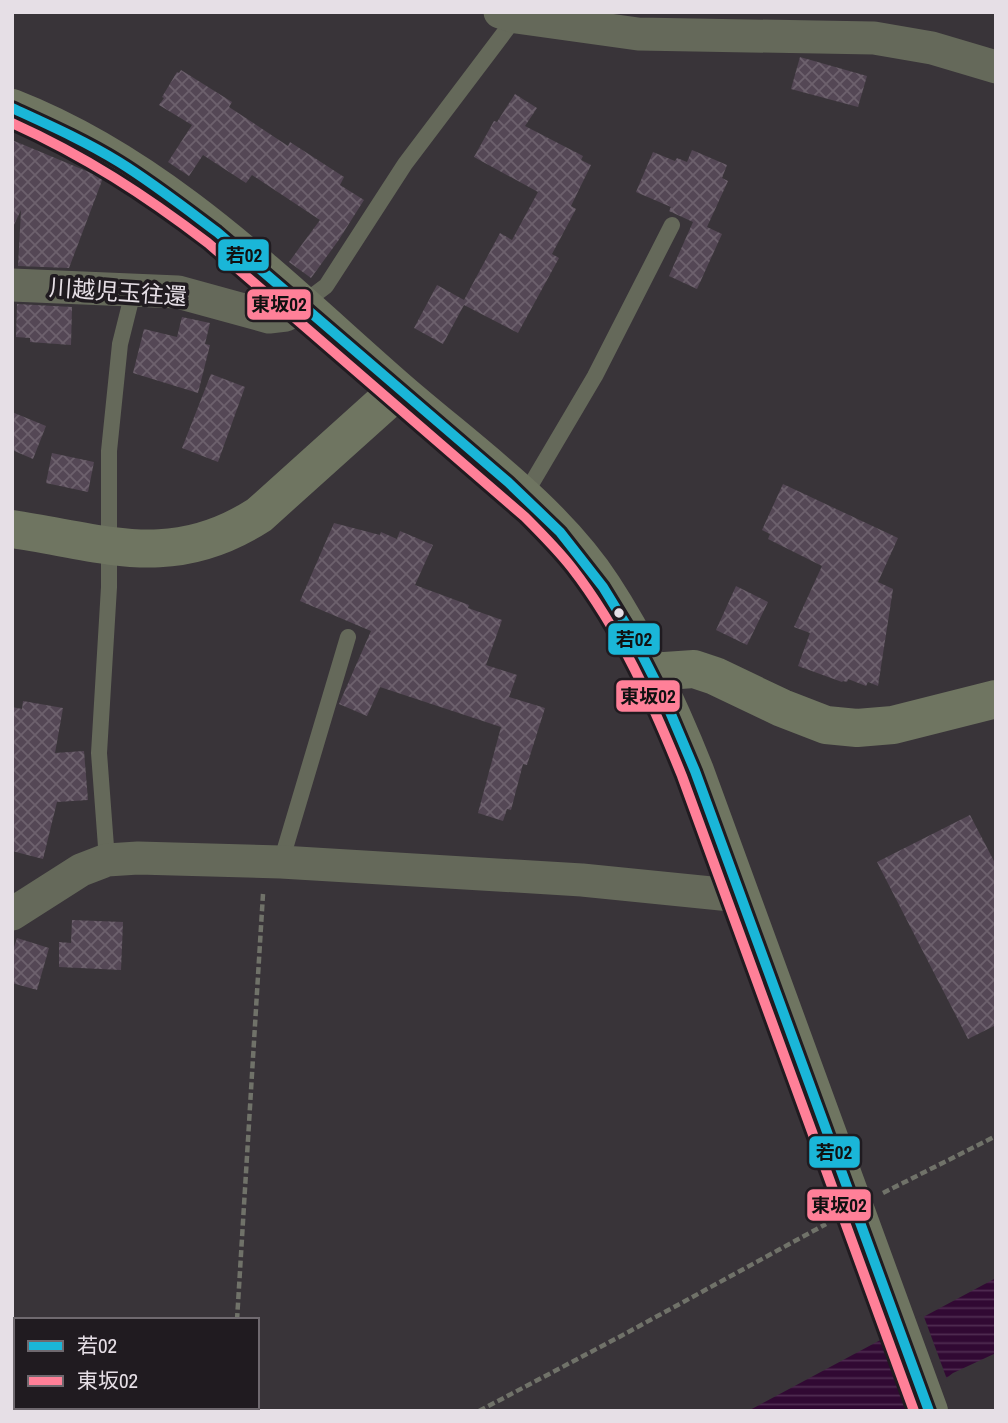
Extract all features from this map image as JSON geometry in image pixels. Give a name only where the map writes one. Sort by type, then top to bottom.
[{"type":"main road","points":[[12,108],[75,138],[144,177],[202,221],[302,304],[523,498],[563,537],[603,586],[669,706],[929,1411]]},
{"type":"main road","points":[[12,529],[108,546],[159,550],[203,542],[235,531],[270,506],[398,390]]},
{"type":"main road","points":[[650,672],[694,669],[826,725],[858,728],[893,725],[996,699]]},
{"type":"street","points":[[508,15],[638,34],[874,38],[932,48],[996,67]]},
{"type":"street","name":"川越児玉往還","points":[[12,285],[178,292],[269,317],[286,315],[302,304]]},
{"type":"street","points":[[12,914],[81,870],[107,860],[138,858],[273,862],[582,880],[741,896]]},
{"type":"lane","points":[[302,304],[326,286],[405,164],[508,15]]},
{"type":"lane","points":[[523,498],[595,376],[672,225]]},
{"type":"lane","points":[[107,860],[99,753],[109,587],[109,451],[120,344],[133,292]]},
{"type":"lane","points":[[273,862],[348,638]]},
{"type":"path","points":[[237,1318],[273,862]]},
{"type":"path","points":[[479,1411],[856,1215],[996,1136]]},
{"type":"shaded area","points":[[996,1278],[996,1353],[953,1373],[903,1411],[748,1411]]},
{"type":"pier","points":[[923,1314],[948,1382],[911,1409],[884,1335]]},
{"type":"building","points":[[800,57],[867,76],[858,107],[791,89]]},
{"type":"building","points":[[181,70],[232,102],[229,107],[288,146],[290,142],[344,177],[340,185],[364,200],[311,278],[289,262],[320,220],[252,175],[246,183],[203,155],[189,176],[168,162],[192,125],[159,105],[177,72]]},
{"type":"building","points":[[515,94],[537,108],[525,126],[583,156],[581,160],[591,165],[571,206],[576,209],[552,254],[559,258],[518,333],[464,305],[443,344],[414,328],[437,285],[464,300],[500,233],[512,240],[538,192],[474,157],[494,121],[497,122]]},
{"type":"building","points":[[12,140],[103,178],[69,268],[18,266],[21,210],[12,229]]},
{"type":"building","points":[[692,150],[727,165],[722,178],[728,181],[707,227],[722,234],[697,289],[669,276],[693,222],[669,211],[671,207],[636,192],[653,152],[675,161],[677,158],[687,162]]},
{"type":"building","points":[[17,304],[72,307],[71,345],[30,342],[30,338],[16,337]]},
{"type":"building","points":[[182,317],[210,323],[205,344],[210,345],[198,393],[133,373],[144,329],[177,337]]},
{"type":"building","points":[[211,374],[245,387],[218,462],[182,448]]},
{"type":"building","points":[[12,412],[46,426],[33,459],[12,450]]},
{"type":"building","points":[[52,453],[94,462],[88,492],[46,483]]},
{"type":"building","points":[[783,484],[898,538],[878,582],[893,589],[878,686],[868,682],[866,686],[848,679],[847,682],[842,682],[798,666],[810,633],[794,627],[822,566],[768,539],[770,534],[762,530]]},
{"type":"building","points":[[334,523],[380,535],[381,532],[397,539],[400,531],[433,545],[415,585],[502,620],[486,665],[517,675],[509,697],[545,708],[527,765],[523,764],[511,810],[507,809],[503,821],[478,813],[501,727],[380,687],[367,716],[339,704],[371,631],[300,601]]},
{"type":"building","points":[[736,586],[768,602],[747,645],[716,630]]},
{"type":"building","points":[[23,701],[63,708],[55,753],[84,751],[88,800],[57,802],[43,859],[12,851],[12,707],[22,709]]},
{"type":"building","points":[[970,815],[996,865],[996,1025],[968,1039],[877,862]]},
{"type":"building","points":[[72,920],[123,922],[121,970],[59,967],[59,942],[71,943]]},
{"type":"building","points":[[17,938],[49,948],[37,990],[12,983],[12,953]]},
{"type":"transit line","name":"若02","points":[[12,108],[119,162],[217,232],[508,482],[560,532],[603,587],[630,631],[665,700],[695,771],[929,1411]]},
{"type":"transit line","name":"東坂02","points":[[12,123],[114,177],[208,243],[525,517],[561,555],[589,592],[634,668],[682,776],[914,1411]]}]
